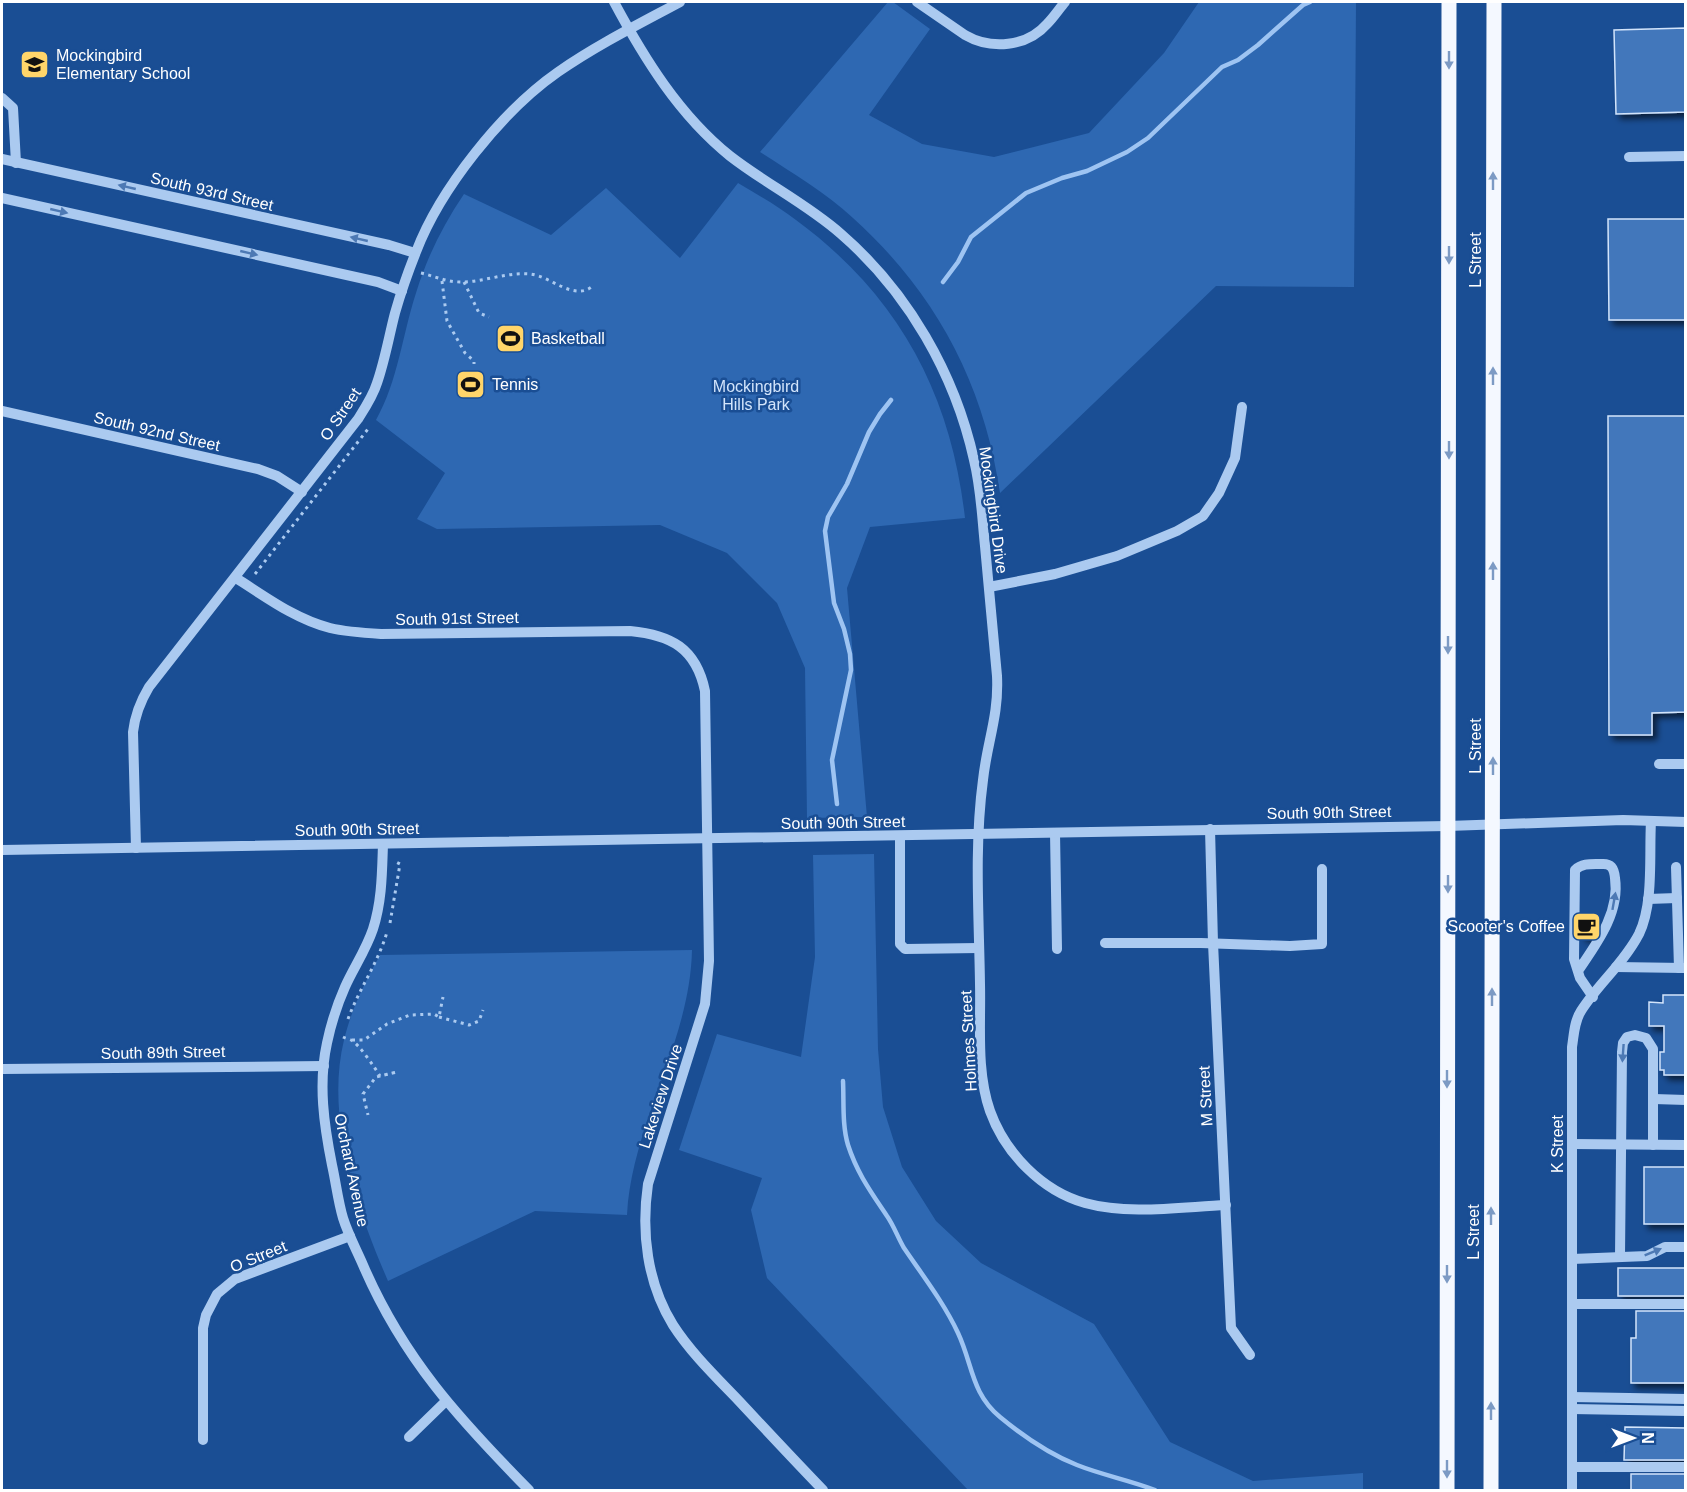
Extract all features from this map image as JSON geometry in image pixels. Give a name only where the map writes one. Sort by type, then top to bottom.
[{"type":"main road","name":"L Street","points":[[1447,1491],[1449,2]]},
{"type":"main road","name":"L Street","points":[[1491,1491],[1494,2]]},
{"type":"street","name":"Mockingbird Drive","points":[[614,2],[640,51],[700,129],[730,156],[817,214],[842,235],[882,276],[916,322],[948,379],[969,435],[980,489],[998,696],[995,723],[983,777],[979,834]]},
{"type":"street","name":"O Street","points":[[136,848],[134,732],[135,718],[141,701],[149,687],[236,579],[358,420],[372,397],[382,369],[402,291],[429,221],[490,134],[528,97],[556,73],[628,29],[680,2]]},
{"type":"street","points":[[917,2],[973,40],[991,45],[1017,42],[1031,37],[1046,26],[1065,2]]},
{"type":"street","points":[[2,98],[14,108],[16,163]]},
{"type":"street","points":[[1629,157],[1686,156]]},
{"type":"street","name":"South 93rd Street","points":[[2,159],[389,245],[415,253]]},
{"type":"street","points":[[2,198],[378,282],[402,291]]},
{"type":"street","points":[[989,587],[1055,574],[1117,556],[1177,531],[1203,516],[1219,493],[1235,458],[1242,407]]},
{"type":"street","name":"South 92nd Street","points":[[2,411],[258,469],[277,476],[302,492]]},
{"type":"street","name":"South 91st Street","points":[[236,579],[284,609],[307,620],[329,628],[352,632],[381,634],[630,630],[663,636],[687,652]]},
{"type":"street","name":"Lakeview Drive","points":[[687,652],[696,664],[705,691],[710,961],[705,1004],[648,1184],[645,1206],[648,1259],[664,1309],[683,1339],[823,1491]]},
{"type":"street","points":[[1659,764],[1686,764]]},
{"type":"street","name":"South 90th Street","points":[[2,850],[900,836],[1651,820],[1686,822]]},
{"type":"street","name":"K Street","points":[[1572,1491],[1572,1047],[1574,1027],[1580,1012],[1616,967],[1639,935],[1644,924],[1648,899],[1651,820]]},
{"type":"street","name":"M Street","points":[[1210,829],[1231,1328],[1250,1355]]},
{"type":"street","points":[[1055,832],[1057,949]]},
{"type":"street","name":"Holmes Street","points":[[979,834],[979,948],[984,1092],[996,1125],[1006,1142],[1028,1169],[1052,1188],[1084,1203],[1122,1209],[1226,1205]]},
{"type":"street","points":[[900,836],[900,944],[905,949],[979,948]]},
{"type":"street","name":"Orchard Avenue","points":[[382,844],[382,883],[377,916],[365,948],[334,1014],[324,1066],[322,1088],[324,1120],[344,1219],[392,1324],[416,1363],[446,1401],[529,1491]]},
{"type":"street","points":[[1578,971],[1599,941],[1612,913],[1616,880],[1614,870],[1606,864],[1584,865],[1575,870],[1574,959],[1580,978],[1593,996]]},
{"type":"street","points":[[1616,967],[1682,968],[1677,867]]},
{"type":"street","points":[[1105,943],[1322,945],[1322,869]]},
{"type":"street","points":[[1648,899],[1677,898]]},
{"type":"street","points":[[1620,1256],[1622,1052],[1623,1043],[1627,1037],[1646,1038],[1653,1049],[1653,1144]]},
{"type":"street","name":"South 89th Street","points":[[2,1069],[324,1066]]},
{"type":"street","points":[[1654,1100],[1686,1100]]},
{"type":"street","points":[[1572,1144],[1686,1145]]},
{"type":"street","name":"O Street","points":[[203,1440],[203,1328],[206,1315],[217,1294],[235,1279],[350,1236]]},
{"type":"street","points":[[1572,1259],[1647,1256],[1665,1247],[1686,1247]]},
{"type":"street","points":[[1572,1304],[1686,1304]]},
{"type":"street","points":[[1572,1403],[1686,1399]]},
{"type":"street","points":[[409,1437],[446,1401]]},
{"type":"street","points":[[1572,1403],[1686,1411]]},
{"type":"street","points":[[1572,1467],[1686,1467]]},
{"type":"path","points":[[421,272],[442,280],[464,282],[505,275],[530,274],[576,292],[583,292],[594,285]]},
{"type":"path","points":[[442,280],[447,321],[474,364]]},
{"type":"path","points":[[464,282],[479,313],[489,317]]},
{"type":"path","points":[[439,1017],[443,997]]},
{"type":"path","points":[[342,1038],[364,1040],[387,1024],[410,1015],[424,1014],[469,1025],[479,1021],[483,1010]]},
{"type":"path","points":[[352,1040],[380,1076],[397,1072],[376,1077],[363,1094],[368,1115]]},
{"type":"green space","points":[[888,2],[893,2],[930,29],[869,115],[922,144],[994,157],[1089,133],[1164,53],[1199,2],[1356,2],[1354,287],[1216,286],[1000,493],[982,414],[951,342],[931,309],[908,277],[853,218],[820,191],[760,152]]},
{"type":"green space","name":"Mockingbird Hills Park","points":[[738,183],[789,215],[832,249],[891,314],[913,350],[932,389],[947,429],[958,472],[965,518],[870,527],[847,588],[867,817],[807,818],[805,668],[777,603],[727,553],[660,525],[437,529],[417,519],[445,473],[376,420],[390,390],[411,309],[430,254],[442,229],[464,194],[551,235],[606,188],[680,258]]},
{"type":"green space","points":[[874,854],[878,1049],[883,1107],[902,1167],[936,1221],[981,1263],[1094,1324],[1170,1442],[1253,1481],[1363,1473],[1363,1490],[968,1490],[767,1278],[751,1210],[762,1178],[679,1150],[717,1034],[801,1057],[815,957],[813,855]]},
{"type":"green space","points":[[692,950],[689,984],[682,1018],[639,1148],[631,1181],[627,1215],[535,1211],[388,1281],[355,1194],[341,1132],[338,1100],[339,1070],[350,1018],[380,955]]},
{"type":"building","points":[[1686,28],[1686,112],[1616,114],[1614,30]]},
{"type":"building","points":[[1608,219],[1686,219],[1686,320],[1609,320]]},
{"type":"building","points":[[1608,416],[1686,416],[1686,712],[1652,713],[1652,735],[1609,735]]},
{"type":"building","name":"Scooter's Coffee","points":[[1582,915],[1592,915],[1592,937],[1582,937]]},
{"type":"building","points":[[1663,995],[1686,995],[1686,1075],[1664,1075],[1664,1070],[1660,1070],[1660,1052],[1664,1052],[1664,1026],[1649,1026],[1649,1002],[1663,1003]]},
{"type":"building","points":[[1644,1167],[1686,1167],[1686,1224],[1644,1224]]},
{"type":"building","points":[[1618,1268],[1686,1268],[1686,1296],[1618,1296]]},
{"type":"building","points":[[1636,1311],[1686,1311],[1686,1383],[1631,1383],[1631,1338],[1636,1338]]},
{"type":"building","points":[[1625,1427],[1686,1428],[1686,1460],[1624,1460]]},
{"type":"building","points":[[1631,1474],[1686,1474],[1686,1491],[1631,1491]]},
{"type":"waterway","points":[[943,282],[958,262],[971,237],[1026,193],[1062,178],[1087,171],[1127,152],[1148,138],[1222,67],[1238,60],[1303,5],[1310,2]]},
{"type":"waterway","points":[[837,804],[832,760],[851,670],[844,629],[834,603],[825,531],[828,517],[847,484],[869,432],[891,400]]},
{"type":"waterway","points":[[843,1081],[845,1130],[856,1165],[904,1248],[952,1322],[963,1345],[978,1388],[990,1408],[1018,1431],[1056,1456],[1086,1469],[1155,1490]]},
{"type":"place","name":"Mockingbird Elementary School","points":[[35,64]]},
{"type":"place","name":"Basketball","points":[[510,338]]},
{"type":"place","name":"Tennis","points":[[471,384]]},
{"type":"place","name":"Scooter's Coffee","points":[[1586,926]]}]
